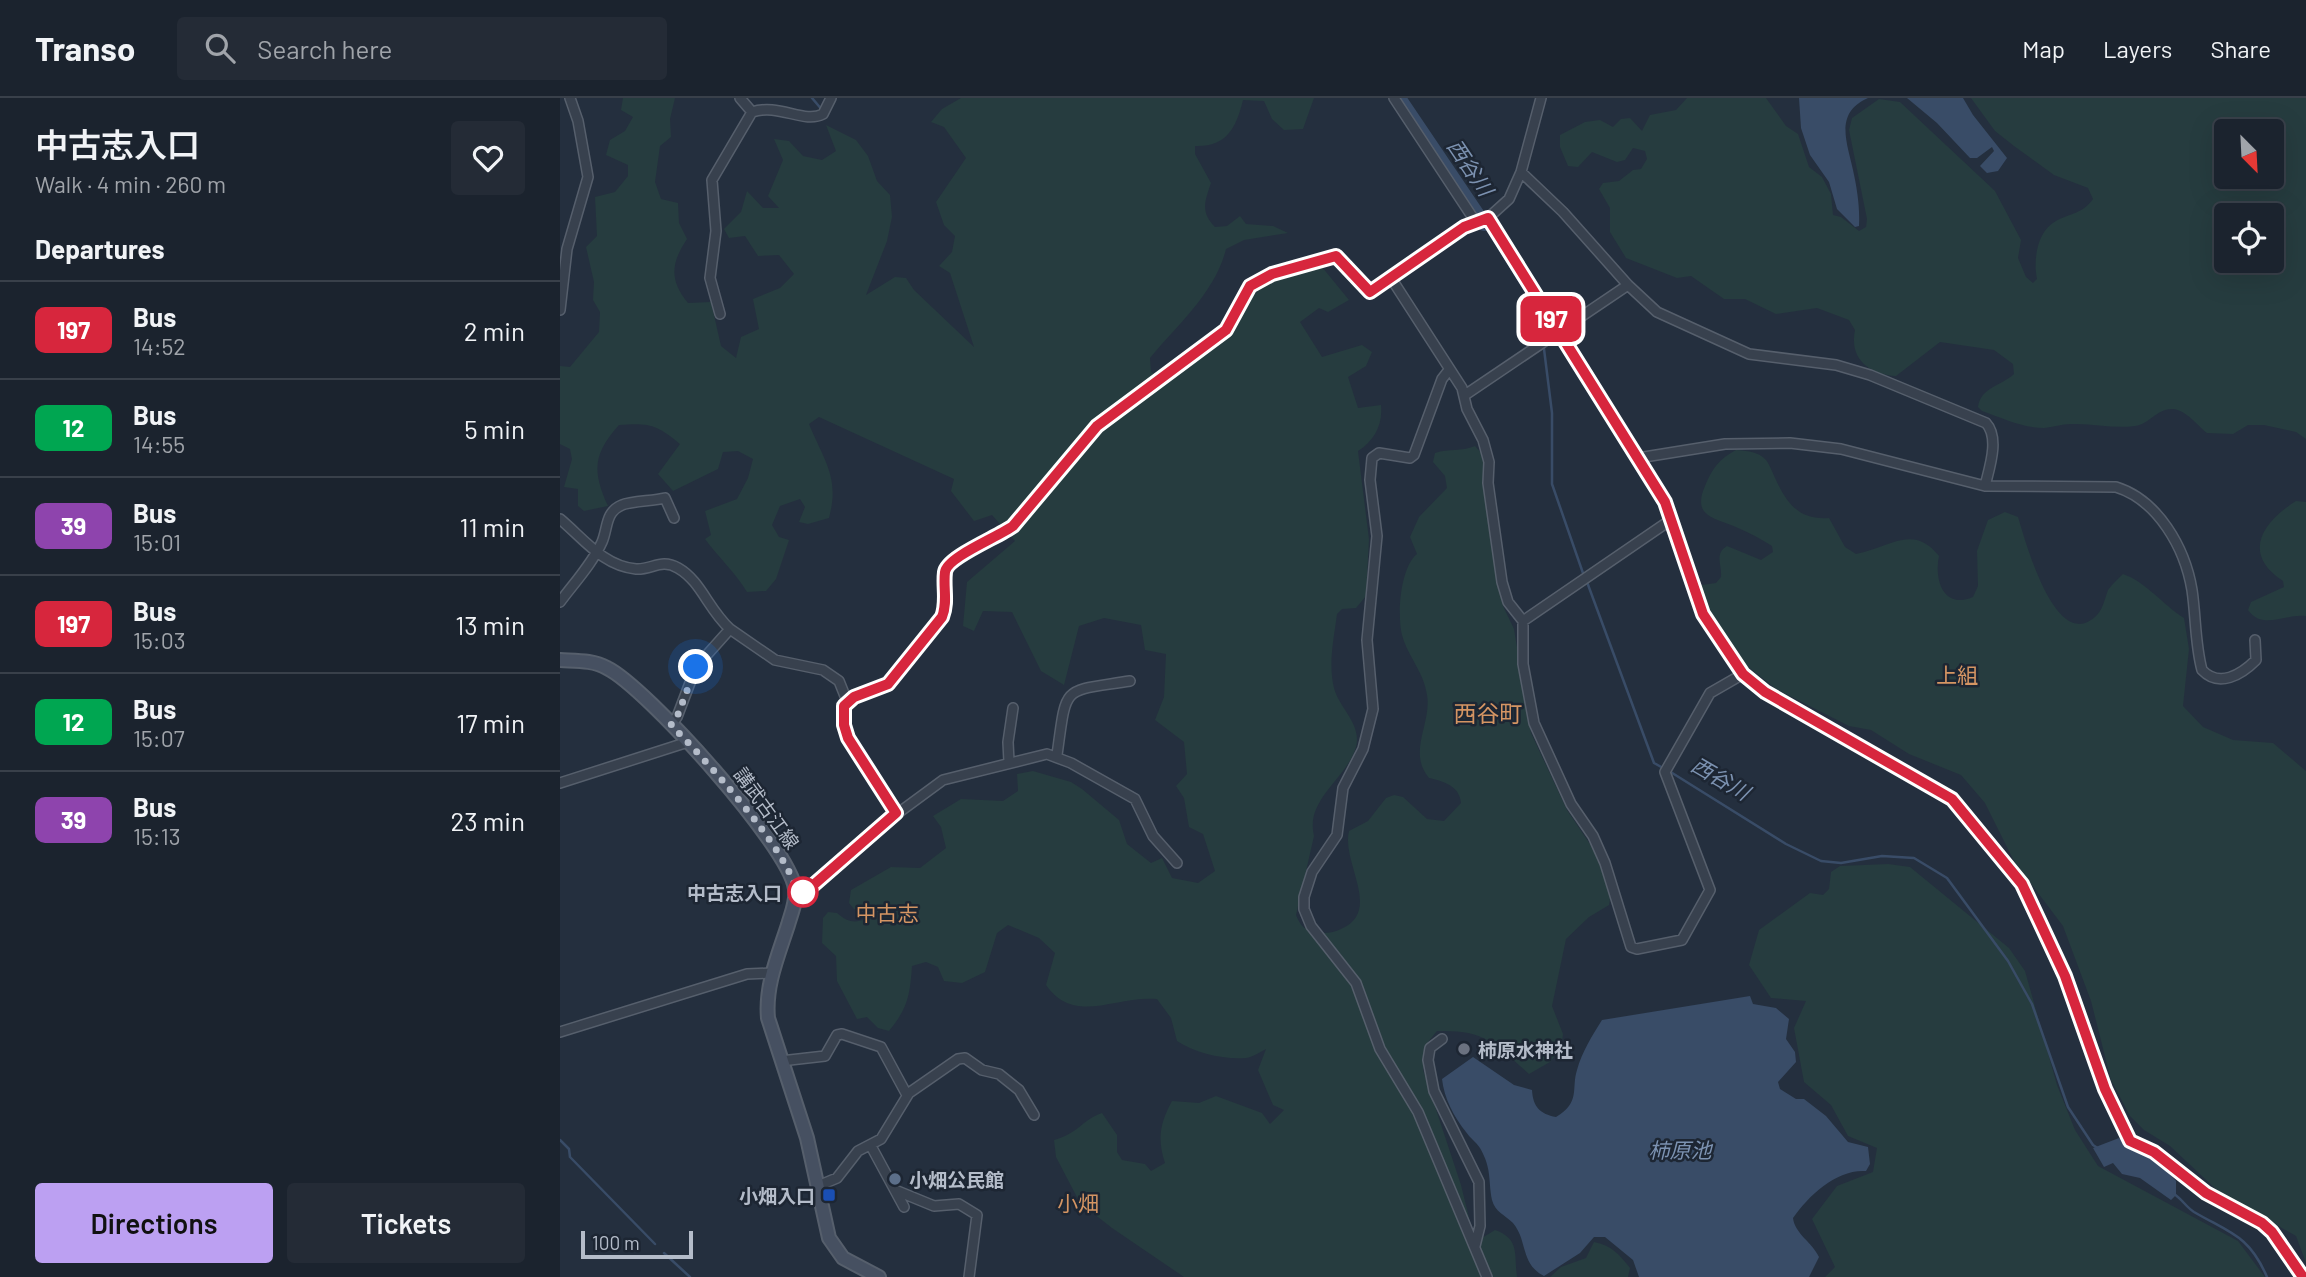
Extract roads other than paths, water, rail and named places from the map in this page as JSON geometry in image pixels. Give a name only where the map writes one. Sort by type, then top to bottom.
[{"type":"main road","name":"講武古江線","points":[[560,660],[597,663],[620,675],[671,725],[731,789],[788,870],[796,894]]},
{"type":"main road","points":[[796,894],[772,974],[767,1004],[781,1061],[807,1138],[833,1245],[843,1258],[879,1277]]},
{"type":"street","points":[[560,310],[567,248],[587,177],[578,121],[570,98]]},
{"type":"street","points":[[740,98],[751,112]]},
{"type":"street","points":[[720,313],[710,278],[716,231],[712,180],[751,112],[769,107],[803,117],[818,117],[826,110],[831,98]]},
{"type":"street","points":[[1394,98],[1475,221]]},
{"type":"street","points":[[847,701],[888,684],[937,624],[946,607],[945,568],[950,561],[996,539],[1013,526],[1097,426],[1226,330],[1250,286],[1272,274],[1336,256],[1370,292],[1475,221],[1488,218],[1509,199],[1521,173],[1541,98]]},
{"type":"street","points":[[1521,173],[1563,212],[1628,285],[1657,312],[1749,354],[1836,365],[1870,375],[1986,423],[1991,430],[1993,443],[1984,486]]},
{"type":"street","points":[[1488,218],[1638,458],[1672,519],[1698,604],[1743,674],[1765,692],[1952,799],[1963,810],[2022,884],[2065,976],[2105,1089],[2130,1141],[2154,1152],[2206,1193],[2262,1223],[2272,1232],[2303,1277]]},
{"type":"street","points":[[1391,278],[1465,395],[1467,409],[1483,440],[1489,462],[1490,507],[1502,582],[1508,602],[1522,621],[1523,664],[1535,723],[1571,804],[1593,836],[1605,863],[1625,935],[1631,947],[1637,949],[1682,940],[1710,890],[1666,770],[1710,693],[1743,674]]},
{"type":"street","points":[[1465,395],[1628,285]]},
{"type":"street","points":[[1450,370],[1442,379],[1414,455],[1410,458],[1379,453],[1372,458],[1370,480],[1377,536],[1367,640],[1373,709],[1363,749],[1343,788],[1337,835],[1312,872],[1304,903],[1311,926],[1356,983],[1380,1049],[1418,1112],[1487,1277]]},
{"type":"street","points":[[1638,458],[1751,441],[1790,443],[1841,449],[1984,486],[2116,487],[2129,491],[2150,505],[2159,516],[2183,563],[2192,590],[2202,670],[2209,678],[2221,680],[2246,670],[2256,660],[2255,640]]},
{"type":"street","points":[[560,602],[597,553],[609,514],[624,504],[666,498],[674,518]]},
{"type":"street","points":[[560,519],[597,553],[636,569],[660,562],[678,568],[697,583],[715,615],[730,629],[775,660],[823,670],[839,681],[847,701],[843,713],[848,738],[896,813]]},
{"type":"street","points":[[1522,621],[1672,519]]},
{"type":"street","points":[[671,725],[677,717],[696,667],[730,629]]},
{"type":"street","points":[[1056,755],[1065,705],[1070,695],[1081,687],[1130,681]]},
{"type":"street","points":[[1009,762],[1008,742],[1013,708]]},
{"type":"street","points":[[560,783],[688,742]]},
{"type":"street","points":[[796,894],[810,888],[896,813],[943,780],[1047,754],[1056,755],[1135,799],[1153,836],[1177,863]]},
{"type":"street","points":[[560,1032],[747,974],[772,974]]},
{"type":"street","points":[[781,1061],[824,1056],[838,1035],[842,1034],[881,1047],[906,1095]]},
{"type":"street","points":[[1442,1039],[1430,1048],[1428,1060],[1434,1091],[1479,1182],[1477,1201],[1480,1226],[1475,1246]]},
{"type":"street","points":[[818,1186],[837,1178],[853,1156],[871,1146],[890,1128],[906,1095],[961,1058],[1009,1082],[1018,1090],[1034,1115]]},
{"type":"street","points":[[871,1146],[904,1207]]},
{"type":"street","points":[[895,1190],[934,1206],[959,1203],[975,1213],[978,1222],[969,1277]]},
{"type":"water","points":[[1799,98],[1868,98],[1850,112],[1846,129],[1857,191],[1859,226],[1855,227],[1837,209],[1829,182],[1810,155],[1801,128]]},
{"type":"water","points":[[1907,98],[1963,98],[2007,158],[1998,171],[1987,173],[1980,166],[1994,151],[1992,147],[1977,158],[1970,158],[1937,123]]},
{"type":"water","name":"柿原池","points":[[1750,996],[1753,1004],[1776,1008],[1789,1019],[1786,1039],[1795,1052],[1796,1062],[1778,1082],[1780,1089],[1796,1099],[1804,1099],[1826,1116],[1848,1142],[1868,1147],[1870,1164],[1866,1171],[1845,1174],[1834,1179],[1815,1192],[1793,1218],[1797,1229],[1819,1257],[1809,1277],[1639,1277],[1633,1260],[1605,1237],[1594,1237],[1580,1253],[1544,1276],[1536,1271],[1528,1259],[1518,1230],[1493,1204],[1484,1155],[1454,1114],[1442,1079],[1473,1057],[1514,1085],[1532,1090],[1538,1109],[1556,1117],[1572,1101],[1579,1063],[1602,1020]]},
{"type":"water","points":[[2119,1138],[2162,1166],[2176,1181],[2176,1195],[2171,1200],[2140,1178],[2122,1174],[2113,1163],[2104,1167],[2093,1148]]},
{"type":"waterway","points":[[812,98],[823,111]]},
{"type":"waterway","name":"西谷川","points":[[1399,98],[1484,224]]},
{"type":"waterway","name":"西谷川","points":[[1484,224],[1531,300],[1541,325],[1552,413],[1552,484],[1584,576]]},
{"type":"waterway","name":"西谷川","points":[[1587,582],[1654,763],[1663,768]]},
{"type":"waterway","name":"西谷川","points":[[1669,771],[1786,844],[1821,861],[1841,863],[1882,856],[1914,858],[1947,878],[2008,961],[2032,1004],[2068,1107],[2093,1145],[2099,1149]]},
{"type":"waterway","points":[[560,1140],[569,1149],[570,1157],[655,1244]]},
{"type":"waterway","name":"西谷川","points":[[2174,1194],[2194,1212],[2245,1244],[2253,1252],[2267,1277]]},
{"type":"waterway","points":[[664,1253],[690,1277]]},
{"type":"place","name":"中古志入口","points":[[803,892]]},
{"type":"place","name":"柿原水神社","points":[[1464,1049]]},
{"type":"place","name":"小畑公民館","points":[[895,1179]]},
{"type":"place","name":"小畑入口","points":[[829,1195]]},
{"type":"district","name":"上組","points":[[1957,674]]},
{"type":"district","name":"西谷町","points":[[1488,713]]},
{"type":"district","name":"中古志","points":[[887,912]]},
{"type":"district","name":"小畑","points":[[1078,1202]]}]
